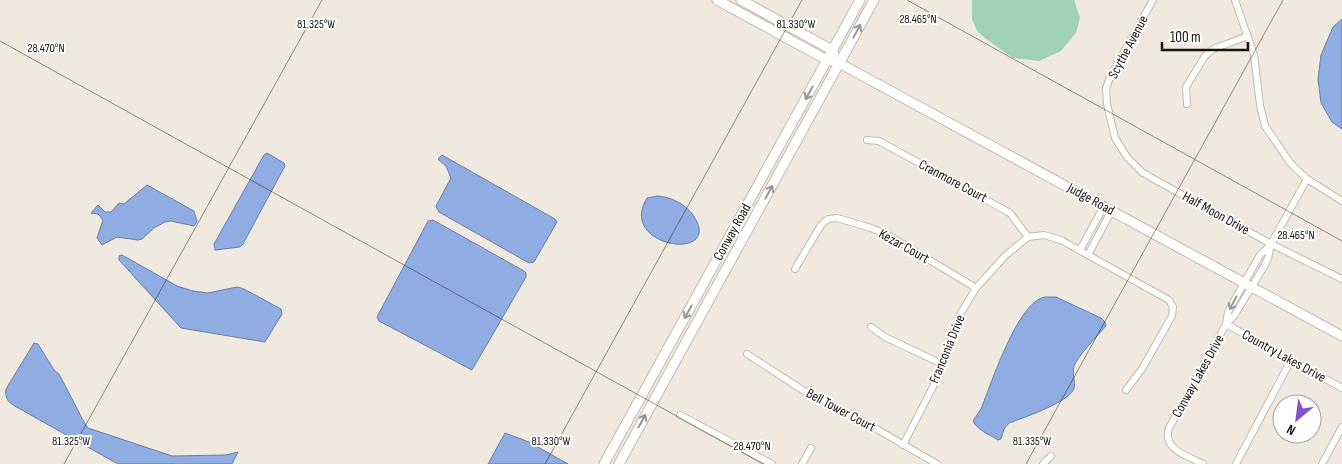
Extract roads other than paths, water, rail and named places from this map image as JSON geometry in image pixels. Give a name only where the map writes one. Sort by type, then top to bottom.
[{"type":"main road","name":"Judge Road","points":[[717,0],[827,60],[840,63],[1342,336]]},
{"type":"main road","name":"Judge Road","points":[[741,0],[832,50],[840,63]]},
{"type":"main road","name":"Conway Road","points":[[606,463],[860,0]]},
{"type":"main road","name":"Conway Road","points":[[619,464],[874,0]]},
{"type":"main road","points":[[703,285],[705,297],[703,311]]},
{"type":"street","name":"Scythe Avenue","points":[[1143,173],[1127,157],[1115,138],[1106,88],[1111,75],[1153,0]]},
{"type":"street","points":[[1235,0],[1254,55],[1260,105],[1265,126],[1291,164],[1307,179],[1342,201]]},
{"type":"street","points":[[1187,104],[1186,87],[1205,56],[1213,49],[1248,36]]},
{"type":"street","name":"Cranmore Court","points":[[867,140],[879,141],[1010,213],[1028,237]]},
{"type":"street","name":"Half Moon Drive","points":[[1143,173],[1272,244],[1342,279]]},
{"type":"street","points":[[1248,285],[1265,265],[1272,244],[1307,179]]},
{"type":"street","points":[[1080,250],[1090,232],[1108,208]]},
{"type":"street","points":[[1088,255],[1098,236],[1108,208]]},
{"type":"street","name":"Kezar Court","points":[[795,269],[821,225],[828,219],[837,218],[888,235],[976,288]]},
{"type":"street","points":[[1090,232],[1098,236]]},
{"type":"street","points":[[1028,237],[1044,235],[1061,240],[1169,300],[1173,307],[1172,316],[1142,369],[1126,390]]},
{"type":"street","name":"Franconia Drive","points":[[903,445],[939,375],[961,313],[976,288],[1005,256],[1028,237]]},
{"type":"street","points":[[1248,285],[1260,254],[1272,244]]},
{"type":"street","points":[[1257,260],[1265,265]]},
{"type":"street","name":"Conway Lakes Drive","points":[[1203,464],[1170,445],[1167,435],[1169,428],[1226,324],[1234,316],[1248,285]]},
{"type":"street","name":"Country Lakes Drive","points":[[1226,324],[1342,388]]},
{"type":"street","points":[[871,327],[885,337],[942,364]]},
{"type":"street","name":"Bell Tower Court","points":[[748,354],[804,391],[854,416],[937,464]]},
{"type":"street","points":[[1236,464],[1291,360]]},
{"type":"street","points":[[680,414],[772,464]]},
{"type":"street","points":[[1322,464],[1342,427]]},
{"type":"street","points":[[802,464],[811,448]]},
{"type":"street","points":[[1043,464],[1052,456]]},
{"type":"water","points":[[1342,19],[1342,129],[1332,122],[1321,103],[1318,79],[1321,55],[1333,27]]},
{"type":"water","points":[[267,153],[284,163],[285,166],[243,244],[240,247],[215,250],[214,244],[264,155]]},
{"type":"water","points":[[442,155],[555,219],[557,222],[534,262],[529,263],[439,212],[436,206],[451,178],[446,166],[438,159]]},
{"type":"water","points":[[147,185],[194,211],[197,222],[194,226],[171,221],[165,222],[154,228],[142,239],[117,237],[102,245],[97,238],[103,220],[98,214],[91,213],[98,205],[105,212],[111,212],[119,203],[124,204]]},
{"type":"water","points":[[657,196],[677,201],[693,215],[699,230],[695,240],[685,244],[671,243],[657,238],[646,228],[641,215],[647,198]]},
{"type":"water","points":[[433,220],[526,273],[526,277],[472,370],[379,321],[377,317],[428,221]]},
{"type":"water","points":[[122,255],[177,286],[193,291],[208,293],[237,287],[244,289],[281,309],[282,314],[265,342],[181,328],[119,260],[119,256]]},
{"type":"water","points":[[1045,297],[1056,297],[1101,318],[1106,326],[1076,362],[1073,369],[1074,389],[1072,392],[1052,406],[1009,423],[1004,429],[1001,439],[998,440],[980,429],[973,421],[981,409],[1007,345],[1016,328],[1025,313],[1035,302]]},
{"type":"water","points":[[34,343],[38,344],[54,370],[59,374],[88,428],[172,456],[226,455],[238,452],[232,464],[118,464],[13,405],[7,398],[6,389]]},
{"type":"water","points":[[505,433],[529,442],[568,464],[488,464]]}]
